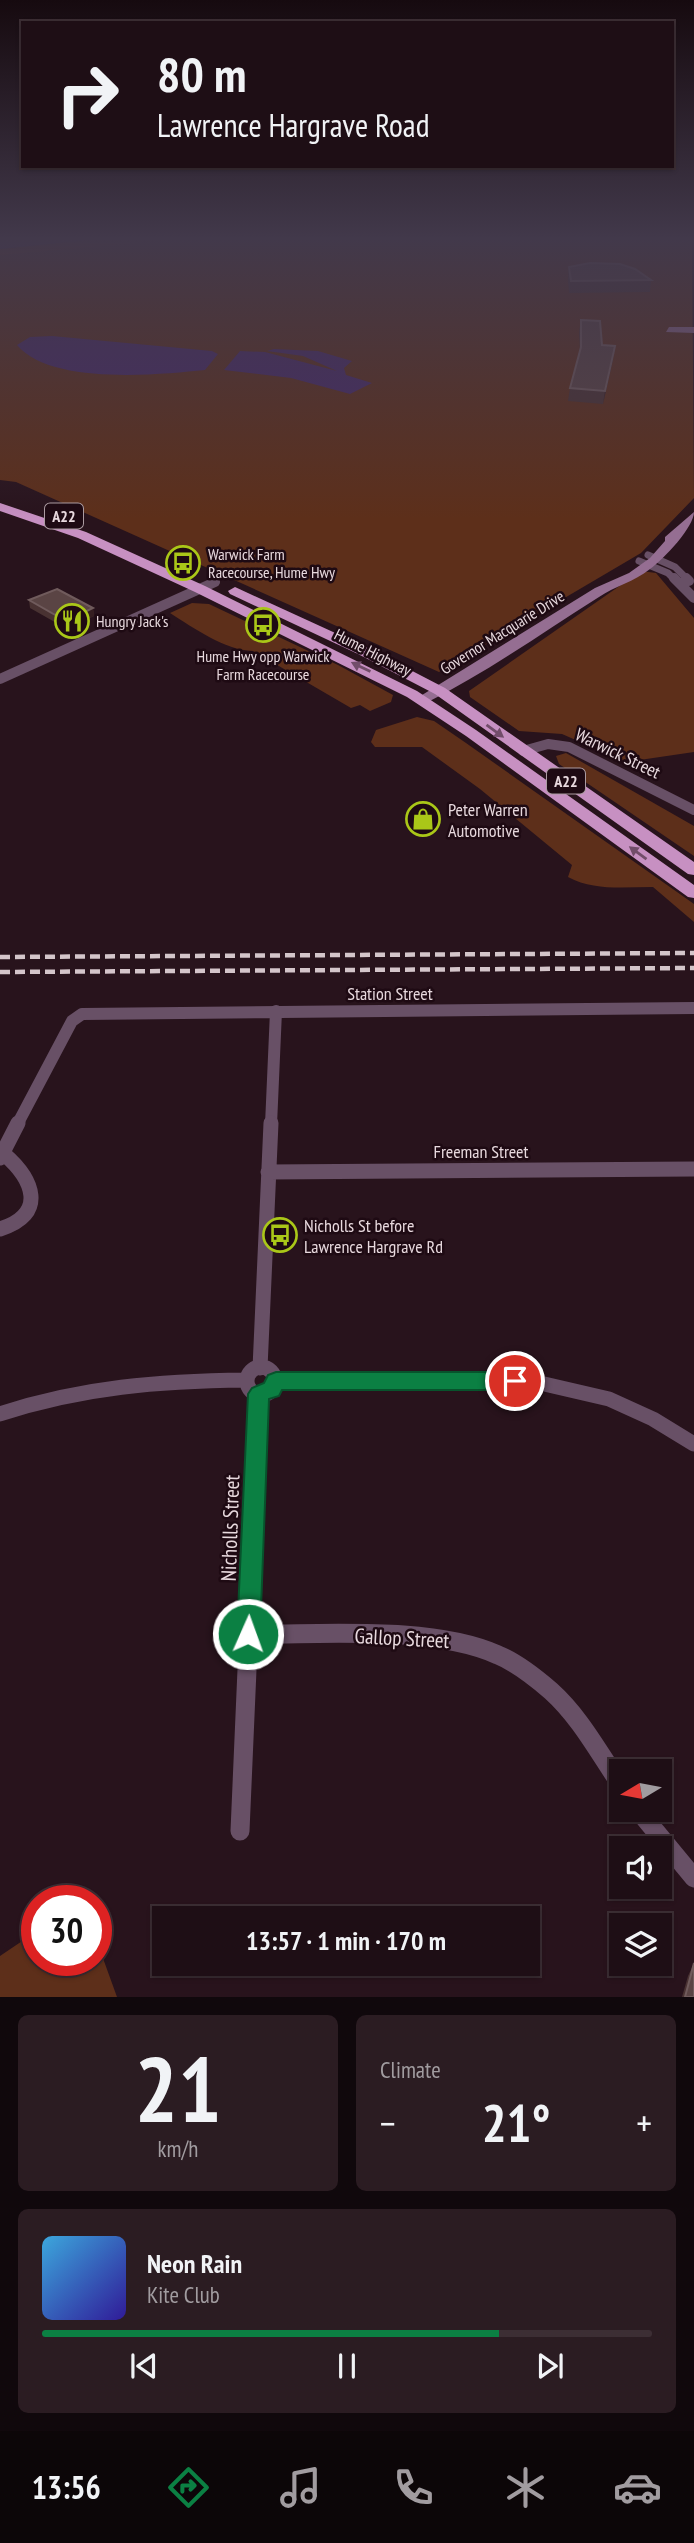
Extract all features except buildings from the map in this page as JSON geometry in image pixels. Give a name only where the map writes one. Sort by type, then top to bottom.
[{"type":"highway","name":"Hume Highway","points":[[0,498],[80,522],[363,651],[440,691],[694,870]]},
{"type":"highway","name":"Hume Highway","points":[[0,507],[82,535],[371,672],[421,700],[694,893]]},
{"type":"main road","name":"Governor Macquarie Drive","points":[[421,700],[440,691],[600,591],[603,585],[666,551],[677,532],[694,514]]},
{"type":"street","points":[[648,560],[675,567],[694,587]]},
{"type":"street","points":[[648,560],[668,573],[694,598]]},
{"type":"street","points":[[0,679],[215,582]]},
{"type":"street","name":"Warwick Street","points":[[523,751],[548,744],[569,747],[694,810]]},
{"type":"street","name":"Station Street","points":[[2,1156],[72,1021],[86,1013],[694,1008]]},
{"type":"street","points":[[260,1368],[276,1011]]},
{"type":"street","points":[[0,1229],[23,1217],[33,1200],[32,1191],[22,1170],[2,1156]]},
{"type":"street","name":"Freeman Street","points":[[268,1172],[694,1169]]},
{"type":"street","points":[[260,1368],[271,1371],[276,1381],[271,1390],[259,1394],[248,1388],[246,1380],[250,1372],[260,1368]]},
{"type":"street","points":[[0,1414],[61,1394],[105,1386],[246,1380]]},
{"type":"street","points":[[276,1381],[515,1381],[552,1384],[627,1404],[694,1444]]},
{"type":"street","name":"Nicholls Street","points":[[240,1831],[259,1394]]},
{"type":"street","name":"Gallop Street","points":[[248,1634],[413,1636],[456,1641],[499,1654],[550,1690],[575,1716],[609,1767]]},
{"type":"street","points":[[647,1822],[694,1878]]},
{"type":"shaded area","points":[[0,333],[693,333],[694,498],[641,553],[439,672],[16,482],[0,480]]},
{"type":"shaded area","points":[[52,336],[212,351],[218,354],[205,370],[160,374],[105,374],[78,372],[54,366],[33,358],[17,345],[30,337]]},
{"type":"shaded area","points":[[240,351],[265,352],[337,371],[303,356],[267,351],[318,351],[352,361],[344,368],[346,375],[372,383],[350,394],[291,378],[224,370]]},
{"type":"shaded area","points":[[641,571],[656,573],[694,618],[694,752],[626,762],[562,734],[519,731],[470,697],[469,691]]},
{"type":"shaded area","points":[[192,603],[209,604],[338,665],[393,695],[391,702],[370,711],[360,705],[351,708],[253,651],[220,642],[170,613]]},
{"type":"shaded area","points":[[417,717],[434,721],[694,904],[694,922],[653,887],[598,886],[568,877],[572,865],[480,789],[422,747],[375,747],[371,742],[376,730]]},
{"type":"shaded area","points":[[566,753],[694,826],[694,856],[559,764],[556,756]]},
{"type":"shaded area","points":[[21,1942],[21,1976],[109,1976],[117,1997],[0,1997],[0,1956]]},
{"type":"railway","points":[[0,957],[694,953]]},
{"type":"railway","points":[[0,972],[694,968]]},
{"type":"place","name":"Warwick Farm Racecourse, Hume Hwy","points":[[183,563]]},
{"type":"place","name":"Hungry Jack's","points":[[72,621]]},
{"type":"place","name":"Hume Hwy opp Warwick Farm Racecourse","points":[[263,625]]},
{"type":"place","name":"Peter Warren Automotive","points":[[423,819]]},
{"type":"place","name":"Nicholls St before Lawrence Hargrave Rd","points":[[280,1235]]},
{"type":"route","points":[[248,1634],[259,1394],[271,1390],[276,1381],[515,1381]]}]
